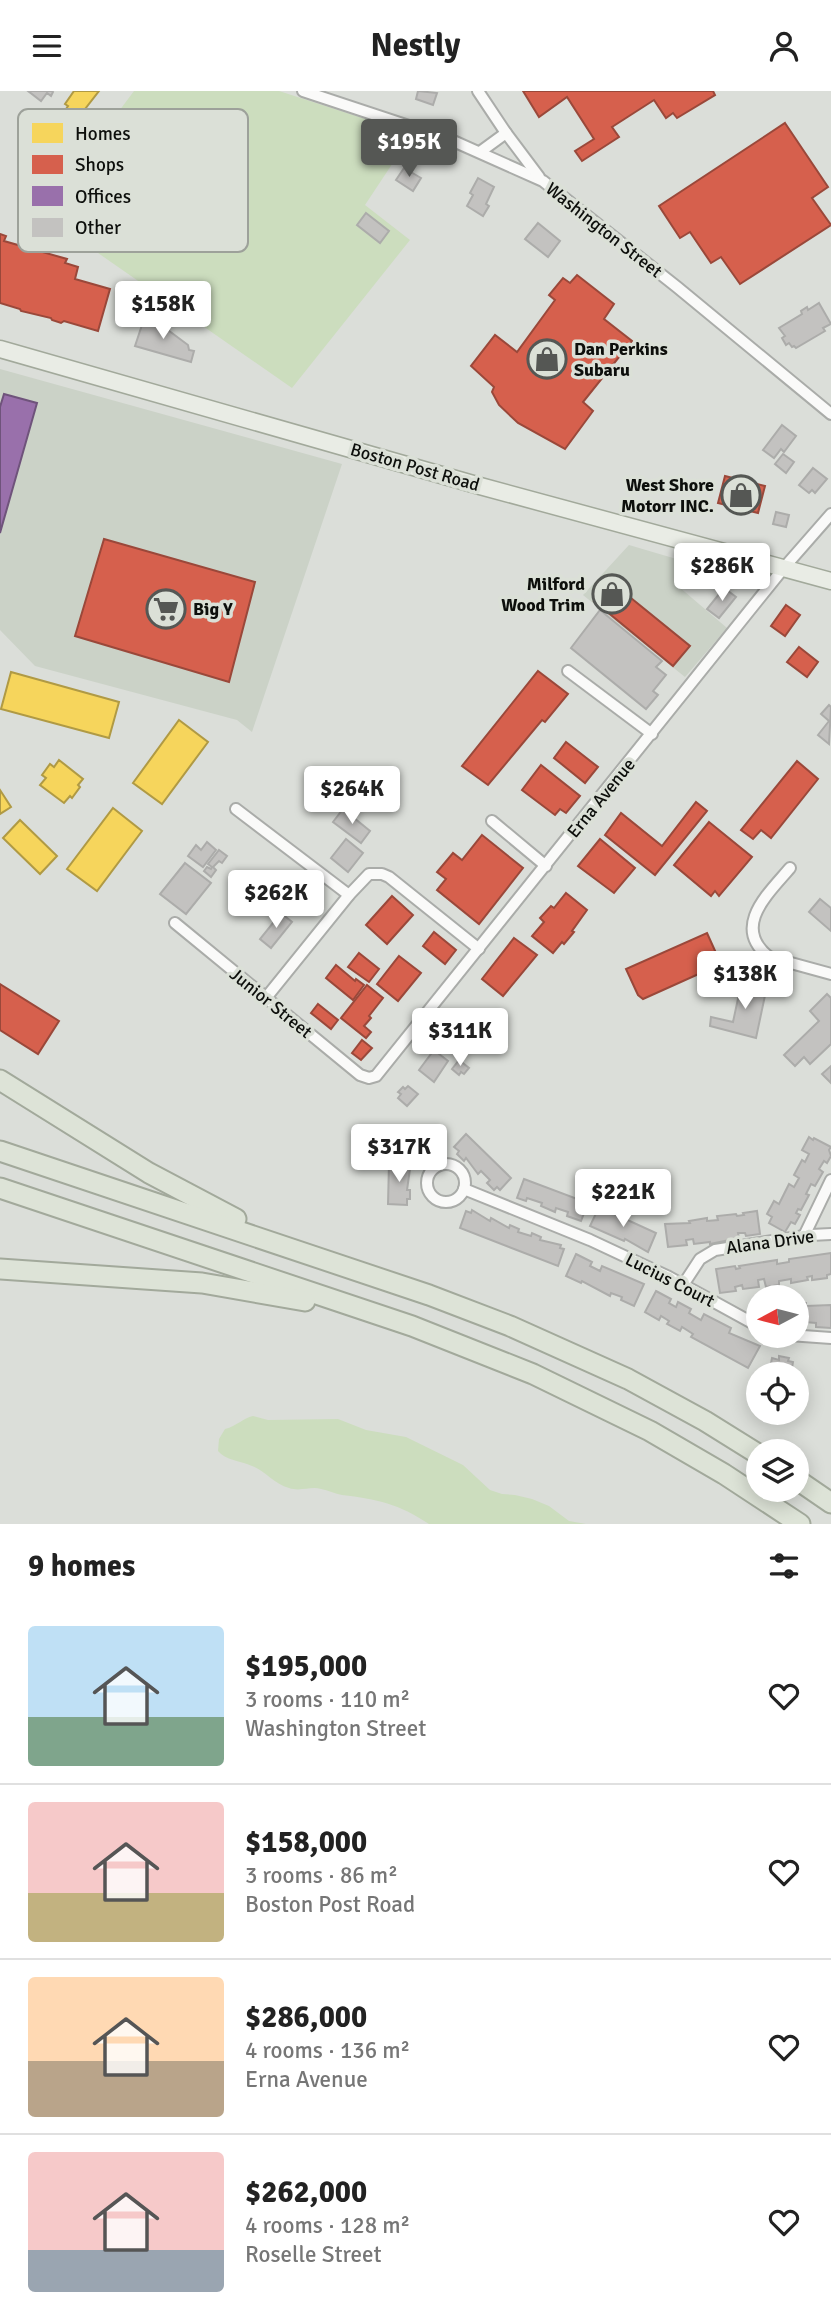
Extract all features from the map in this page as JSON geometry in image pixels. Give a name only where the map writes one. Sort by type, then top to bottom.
[{"type":"highway","points":[[0,1080],[149,1173],[198,1200],[346,1267]]},
{"type":"highway","points":[[0,1151],[470,1310],[569,1351],[666,1399],[746,1447]]},
{"type":"highway","points":[[0,1188],[372,1313],[503,1361],[611,1410],[724,1474],[800,1524]]},
{"type":"highway","points":[[0,1269],[202,1283],[372,1313]]},
{"type":"highway","points":[[809,1488],[831,1503]]},
{"type":"main road","name":"Boston Post Road","points":[[0,349],[316,437],[480,487],[831,581]]},
{"type":"street","name":"Washington Street","points":[[303,91],[425,130],[543,181],[831,414]]},
{"type":"street","points":[[478,91],[543,181]]},
{"type":"street","points":[[480,152],[506,133]]},
{"type":"street","name":"Erna Avenue","points":[[369,1078],[382,1071],[782,570],[831,514]]},
{"type":"street","points":[[568,671],[652,734]]},
{"type":"street","points":[[236,809],[349,895]]},
{"type":"street","points":[[492,821],[547,866]]},
{"type":"street","points":[[790,868],[760,904],[753,923],[753,937],[762,952],[769,957],[831,974]]},
{"type":"street","points":[[265,999],[369,874],[389,877],[479,949]]},
{"type":"street","name":"Junior Street","points":[[174,923],[360,1075],[369,1078]]},
{"type":"street","points":[[804,1237],[831,1180]]},
{"type":"street","name":"Lucius Court","points":[[464,1189],[590,1240],[683,1285],[746,1319]]},
{"type":"street","name":"Alana Drive","points":[[683,1285],[700,1259],[715,1250],[831,1234]]},
{"type":"street","points":[[809,1336],[831,1338]]},
{"type":"shaded area","name":"Big Y","points":[[0,369],[342,464],[252,732],[237,720],[35,666],[0,630]]},
{"type":"shaded area","points":[[629,545],[690,563],[678,586],[727,628],[685,677],[583,595]]},
{"type":"green space","points":[[134,91],[279,91],[412,134],[365,205],[410,240],[292,388],[97,252],[248,252],[248,109],[121,109]]},
{"type":"green space","points":[[253,1416],[268,1420],[338,1419],[366,1430],[406,1437],[463,1465],[490,1490],[532,1499],[549,1506],[569,1521],[586,1524],[429,1524],[398,1507],[377,1501],[317,1488],[289,1488],[257,1468],[218,1451],[219,1439],[225,1429]]},
{"type":"building: Homes","points":[[74,91],[99,91],[85,109],[66,109],[68,106],[65,104]]},
{"type":"building: Homes","points":[[11,672],[119,702],[109,738],[1,709]]},
{"type":"building: Homes","points":[[179,720],[208,742],[162,804],[133,783]]},
{"type":"building: Homes","points":[[59,760],[83,779],[72,798],[70,796],[64,803],[40,785],[46,778],[42,775],[50,764],[54,767]]},
{"type":"building: Homes","points":[[0,790],[11,807],[0,814]]},
{"type":"building: Homes","points":[[113,808],[142,831],[97,891],[67,869]]},
{"type":"building: Homes","points":[[20,820],[57,856],[40,874],[3,838]]},
{"type":"building: Shops","points":[[523,91],[713,91],[715,95],[677,118],[673,113],[666,118],[654,100],[612,127],[619,137],[582,161],[575,151],[594,139],[567,97],[539,117]]},
{"type":"building: Shops","points":[[785,123],[828,187],[812,198],[831,225],[740,284],[721,257],[711,263],[690,232],[680,238],[659,206]]},
{"type":"building: Shops","points":[[0,234],[6,236],[4,241],[18,245],[18,252],[42,252],[67,259],[65,263],[78,267],[75,279],[110,289],[98,331],[64,321],[61,323],[0,303]]},
{"type":"building: Shops","name":"Dan Perkins Subaru","points":[[577,275],[614,304],[604,319],[632,341],[583,402],[593,411],[565,449],[518,423],[499,405],[492,392],[494,387],[471,366],[495,335],[517,352],[555,300],[549,295],[563,278],[570,283]]},
{"type":"building: Shops","name":"West Shore Motorr INC.","points":[[725,476],[765,486],[758,513],[718,503]]},
{"type":"building: Shops","name":"Big Y","points":[[104,539],[255,582],[229,682],[75,636]]},
{"type":"building: Shops","points":[[610,581],[690,646],[673,666],[594,601]]},
{"type":"building: Shops","points":[[786,605],[800,615],[785,636],[771,626]]},
{"type":"building: Shops","points":[[799,647],[818,662],[807,677],[787,662]]},
{"type":"building: Shops","points":[[538,671],[568,694],[545,722],[542,720],[488,785],[462,766]]},
{"type":"building: Shops","points":[[566,742],[598,767],[585,783],[554,758]]},
{"type":"building: Shops","points":[[797,761],[818,779],[771,838],[761,830],[753,839],[741,830]]},
{"type":"building: Shops","points":[[541,765],[580,796],[566,813],[560,809],[555,815],[522,790]]},
{"type":"building: Shops","points":[[696,802],[707,811],[655,875],[605,835],[621,813],[662,846]]},
{"type":"building: Shops","points":[[709,822],[752,857],[719,896],[715,891],[711,896],[674,865]]},
{"type":"building: Shops","points":[[482,835],[523,868],[479,924],[437,890],[446,879],[437,872],[453,853],[462,860]]},
{"type":"building: Shops","points":[[600,839],[635,868],[614,893],[578,866]]},
{"type":"building: Shops","points":[[566,893],[587,910],[572,931],[574,932],[553,953],[532,936],[544,922],[540,918],[551,906],[554,908]]},
{"type":"building: Shops","points":[[392,896],[413,915],[387,944],[366,925]]},
{"type":"building: Shops","points":[[434,932],[456,950],[445,964],[423,946]]},
{"type":"building: Shops","points":[[707,933],[721,964],[643,999],[638,995],[626,969]]},
{"type":"building: Shops","points":[[514,938],[537,955],[503,996],[482,979]]},
{"type":"building: Shops","points":[[359,953],[379,969],[369,982],[348,967]]},
{"type":"building: Shops","points":[[399,956],[421,973],[398,1001],[377,984]]},
{"type":"building: Shops","points":[[336,965],[364,985],[353,1000],[326,978]]},
{"type":"building: Shops","points":[[0,984],[59,1021],[38,1054],[0,1030]]},
{"type":"building: Shops","points":[[367,985],[383,998],[364,1026],[371,1032],[366,1038],[341,1018]]},
{"type":"building: Shops","points":[[318,1004],[338,1020],[331,1029],[311,1013]]},
{"type":"building: Shops","points":[[362,1040],[372,1048],[361,1060],[352,1053]]},
{"type":"building: Offices","points":[[4,394],[37,403],[0,533],[0,407]]},
{"type":"building: Other","points":[[28,91],[53,92],[51,96],[47,93],[41,101]]},
{"type":"building: Other","points":[[418,91],[437,93],[433,105],[416,99]]},
{"type":"building: Other","points":[[404,168],[421,178],[413,191],[396,180]]},
{"type":"building: Other","points":[[478,178],[494,187],[483,216],[467,206]]},
{"type":"building: Other","points":[[366,213],[389,231],[380,243],[357,225]]},
{"type":"building: Other","points":[[538,223],[560,241],[548,257],[525,239]]},
{"type":"building: Other","points":[[819,303],[831,324],[823,328],[825,331],[796,348],[789,343],[786,345],[782,338],[785,336],[779,328],[802,314],[801,311],[807,307],[808,310]]},
{"type":"building: Other","points":[[144,319],[152,322],[153,319],[188,345],[189,350],[194,351],[191,362],[135,346]]},
{"type":"building: Other","points":[[782,425],[796,436],[784,452],[781,449],[774,458],[763,450]]},
{"type":"building: Other","points":[[783,454],[794,462],[786,473],[775,464]]},
{"type":"building: Other","points":[[813,468],[827,479],[815,493],[812,490],[809,493],[799,485]]},
{"type":"building: Other","points":[[776,512],[789,515],[786,527],[773,524]]},
{"type":"building: Other","points":[[724,588],[736,597],[719,618],[707,609]]},
{"type":"building: Other","points":[[600,610],[662,661],[656,667],[666,675],[653,691],[658,695],[646,709],[571,648]]},
{"type":"building: Other","points":[[829,705],[831,707],[829,744],[818,735],[829,721],[821,714]]},
{"type":"building: Other","points":[[343,809],[370,831],[361,843],[333,822]]},
{"type":"building: Other","points":[[346,839],[363,853],[348,872],[331,858]]},
{"type":"building: Other","points":[[207,842],[216,850],[203,867],[188,856],[196,845],[201,850]]},
{"type":"building: Other","points":[[219,850],[227,856],[222,863],[219,861],[213,867],[216,870],[211,877],[204,871],[207,867],[211,869],[208,864]]},
{"type":"building: Other","points":[[185,863],[211,883],[186,914],[160,894]]},
{"type":"building: Other","points":[[290,878],[312,895],[301,908],[280,891]]},
{"type":"building: Other","points":[[820,899],[831,908],[831,931],[809,912]]},
{"type":"building: Other","points":[[281,913],[292,922],[271,948],[260,939]]},
{"type":"building: Other","points":[[742,980],[767,986],[756,1038],[710,1026],[711,1017],[733,1022]]},
{"type":"building: Other","points":[[827,994],[831,998],[831,1044],[810,1064],[804,1057],[795,1066],[784,1055],[819,1021],[810,1011]]},
{"type":"building: Other","points":[[434,1050],[448,1061],[434,1082],[419,1070]]},
{"type":"building: Other","points":[[459,1060],[469,1068],[459,1075],[452,1069]]},
{"type":"building: Other","points":[[831,1066],[831,1083],[822,1074]]},
{"type":"building: Other","points":[[408,1086],[418,1094],[407,1106],[398,1098],[401,1094],[398,1092]]},
{"type":"building: Other","points":[[466,1134],[511,1178],[500,1190],[497,1187],[494,1190],[487,1183],[490,1180],[481,1171],[478,1174],[466,1158],[464,1161],[457,1154],[459,1151],[454,1147]]},
{"type":"building: Other","points":[[809,1137],[831,1147],[831,1156],[819,1169],[823,1172],[815,1186],[811,1184],[806,1194],[809,1195],[801,1210],[798,1209],[796,1213],[800,1215],[795,1224],[791,1222],[785,1232],[769,1223],[772,1217],[767,1214],[774,1201],[779,1204],[789,1184],[794,1187],[799,1178],[794,1175],[802,1160],[805,1162],[809,1154],[802,1150]]},
{"type":"building: Other","points":[[389,1163],[408,1164],[407,1169],[410,1169],[407,1190],[410,1190],[410,1199],[407,1199],[407,1205],[388,1204]]},
{"type":"building: Other","points":[[524,1179],[588,1203],[581,1221],[567,1216],[568,1212],[556,1208],[555,1212],[541,1206],[542,1203],[517,1198]]},
{"type":"building: Other","points":[[599,1207],[656,1233],[648,1252],[625,1239],[624,1241],[590,1226]]},
{"type":"building: Other","points":[[472,1210],[490,1221],[491,1218],[509,1228],[510,1225],[519,1229],[518,1232],[531,1236],[532,1233],[541,1237],[540,1240],[561,1245],[560,1248],[564,1249],[558,1266],[460,1228],[466,1211],[471,1213]]},
{"type":"building: Other","points":[[757,1211],[760,1234],[746,1236],[745,1233],[738,1233],[739,1238],[710,1244],[694,1244],[693,1239],[686,1240],[687,1245],[668,1247],[665,1224],[690,1223],[689,1221],[707,1218],[707,1221],[718,1220],[717,1216],[737,1216]]},
{"type":"building: Other","points":[[831,1253],[831,1274],[827,1275],[827,1278],[812,1280],[812,1276],[807,1277],[808,1280],[791,1283],[791,1279],[779,1281],[779,1285],[766,1285],[764,1279],[758,1280],[759,1285],[746,1285],[746,1289],[743,1289],[742,1285],[735,1287],[736,1291],[720,1293],[716,1269],[735,1266],[736,1269],[740,1268],[739,1266],[777,1260],[777,1264],[789,1262],[789,1259]]},
{"type":"building: Other","points":[[576,1254],[592,1262],[590,1266],[600,1271],[602,1266],[644,1284],[634,1306],[621,1300],[622,1297],[611,1293],[610,1296],[566,1276]]},
{"type":"building: Other","points":[[656,1291],[671,1299],[669,1303],[676,1307],[678,1302],[691,1309],[689,1313],[701,1320],[704,1314],[731,1328],[729,1333],[746,1340],[746,1348],[759,1348],[751,1362],[746,1362],[746,1367],[691,1337],[693,1334],[682,1327],[680,1331],[667,1324],[669,1321],[661,1316],[659,1320],[645,1312]]},
{"type":"building: Other","points":[[831,1305],[831,1328],[816,1327],[816,1323],[809,1322],[809,1306]]},
{"type":"building: Other","points":[[779,1356],[789,1358],[788,1361],[793,1362],[771,1362],[772,1358],[779,1360]]},
{"type":"place","name":"Dan Perkins Subaru","points":[[547,359]]},
{"type":"place","name":"West Shore Motorr INC.","points":[[741,495]]},
{"type":"place","name":"Milford Wood Trim","points":[[612,594]]},
{"type":"place","name":"Big Y","points":[[166,609]]}]
